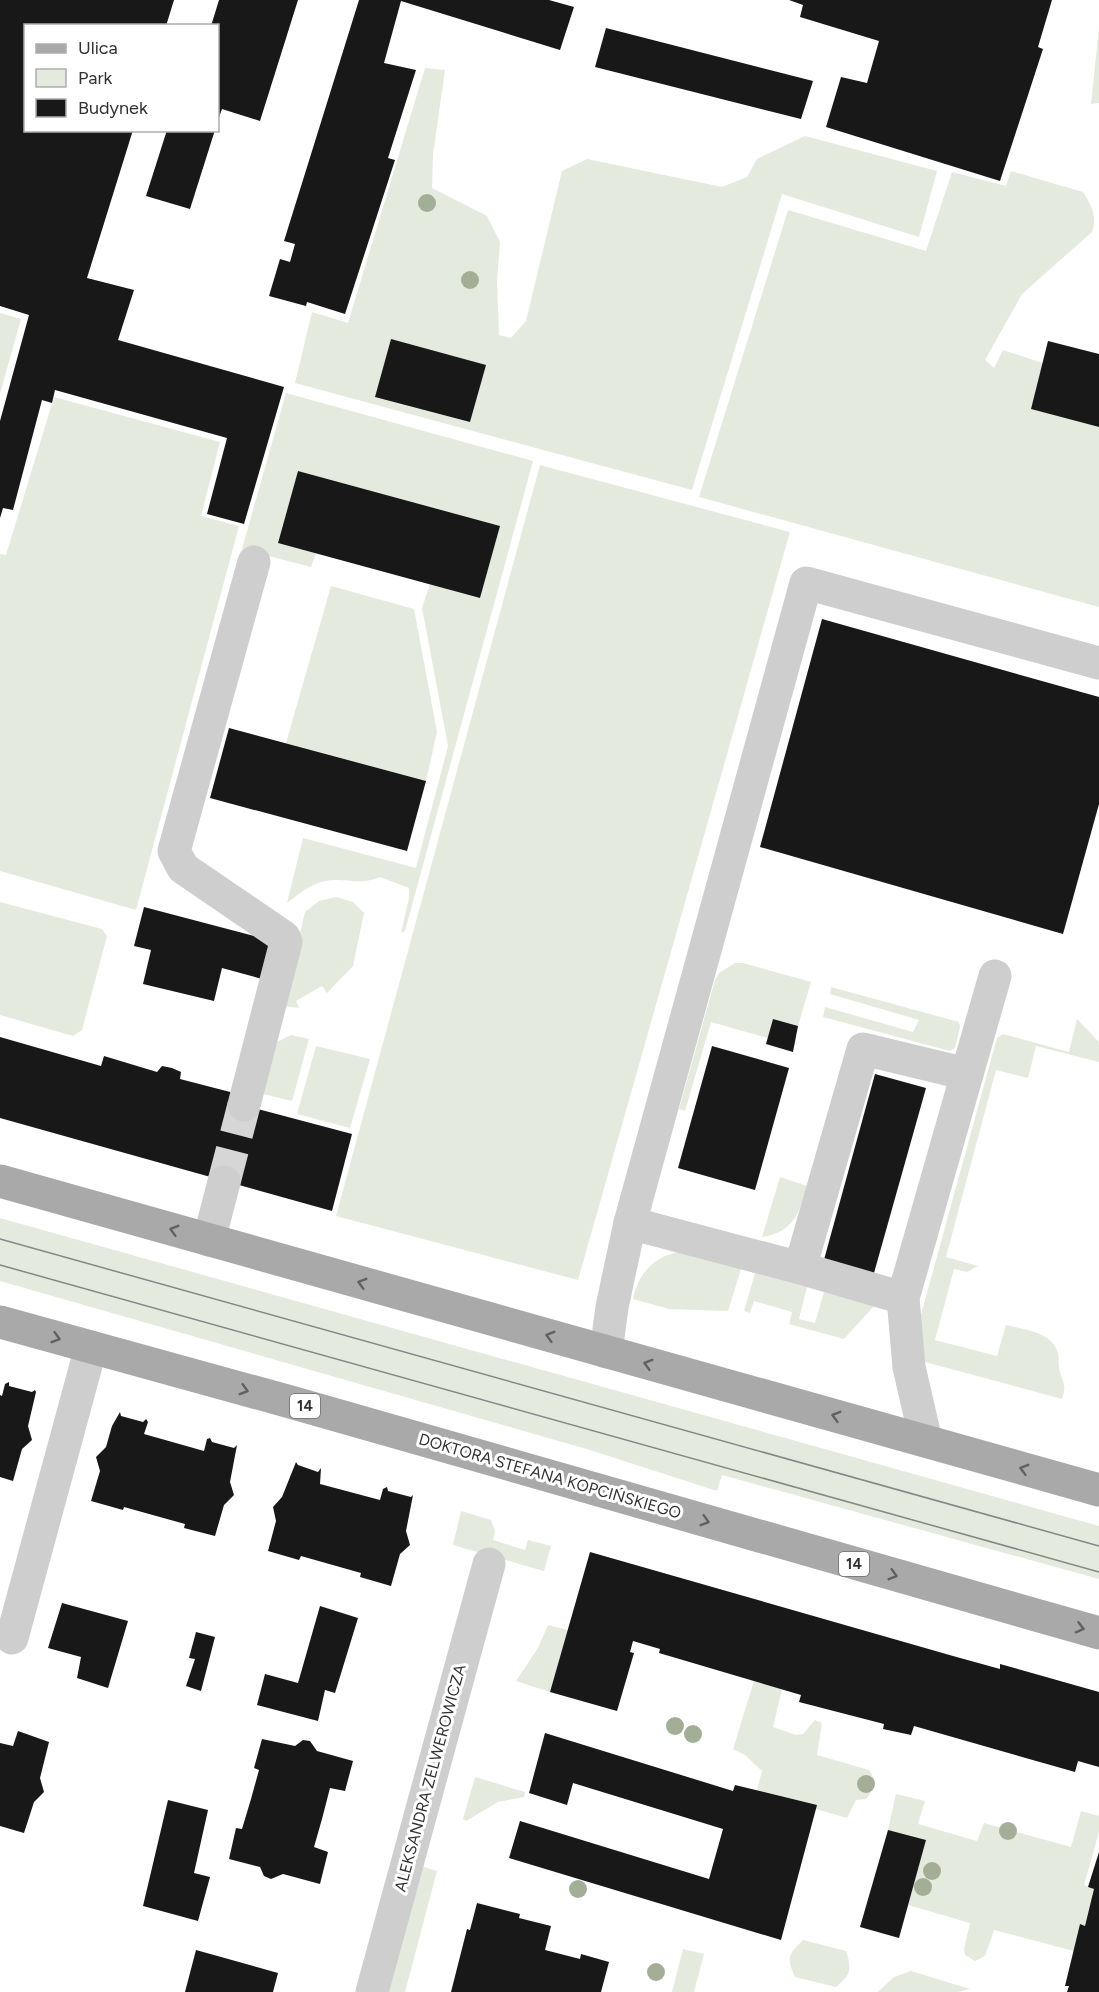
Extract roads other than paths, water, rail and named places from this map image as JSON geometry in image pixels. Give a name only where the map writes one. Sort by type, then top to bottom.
[{"type":"main road","points":[[0,1181],[1099,1490]]},
{"type":"main road","name":"DOKTORA STEFANA KOPCIŃSKIEGO","points":[[0,1322],[1099,1633]]},
{"type":"street","points":[[244,1105],[286,942],[284,937],[183,868],[174,851],[254,562]]},
{"type":"street","points":[[606,1352],[612,1306],[630,1223],[806,583],[1099,663]]},
{"type":"street","points":[[926,1441],[909,1367],[903,1298],[995,976]]},
{"type":"street","points":[[800,1268],[863,1049],[967,1074]]},
{"type":"street","points":[[208,1240],[224,1182]]},
{"type":"street","points":[[630,1223],[903,1298]]},
{"type":"street","points":[[12,1638],[91,1347]]},
{"type":"street","name":"ALEKSANDRA ZELWEROWICZA","points":[[372,1992],[489,1564]]},
{"type":"tunnel","points":[[224,1182],[244,1105]]},
{"type":"tram line","points":[[0,1239],[1099,1546]]},
{"type":"tram line","points":[[0,1265],[1099,1572]]}]
